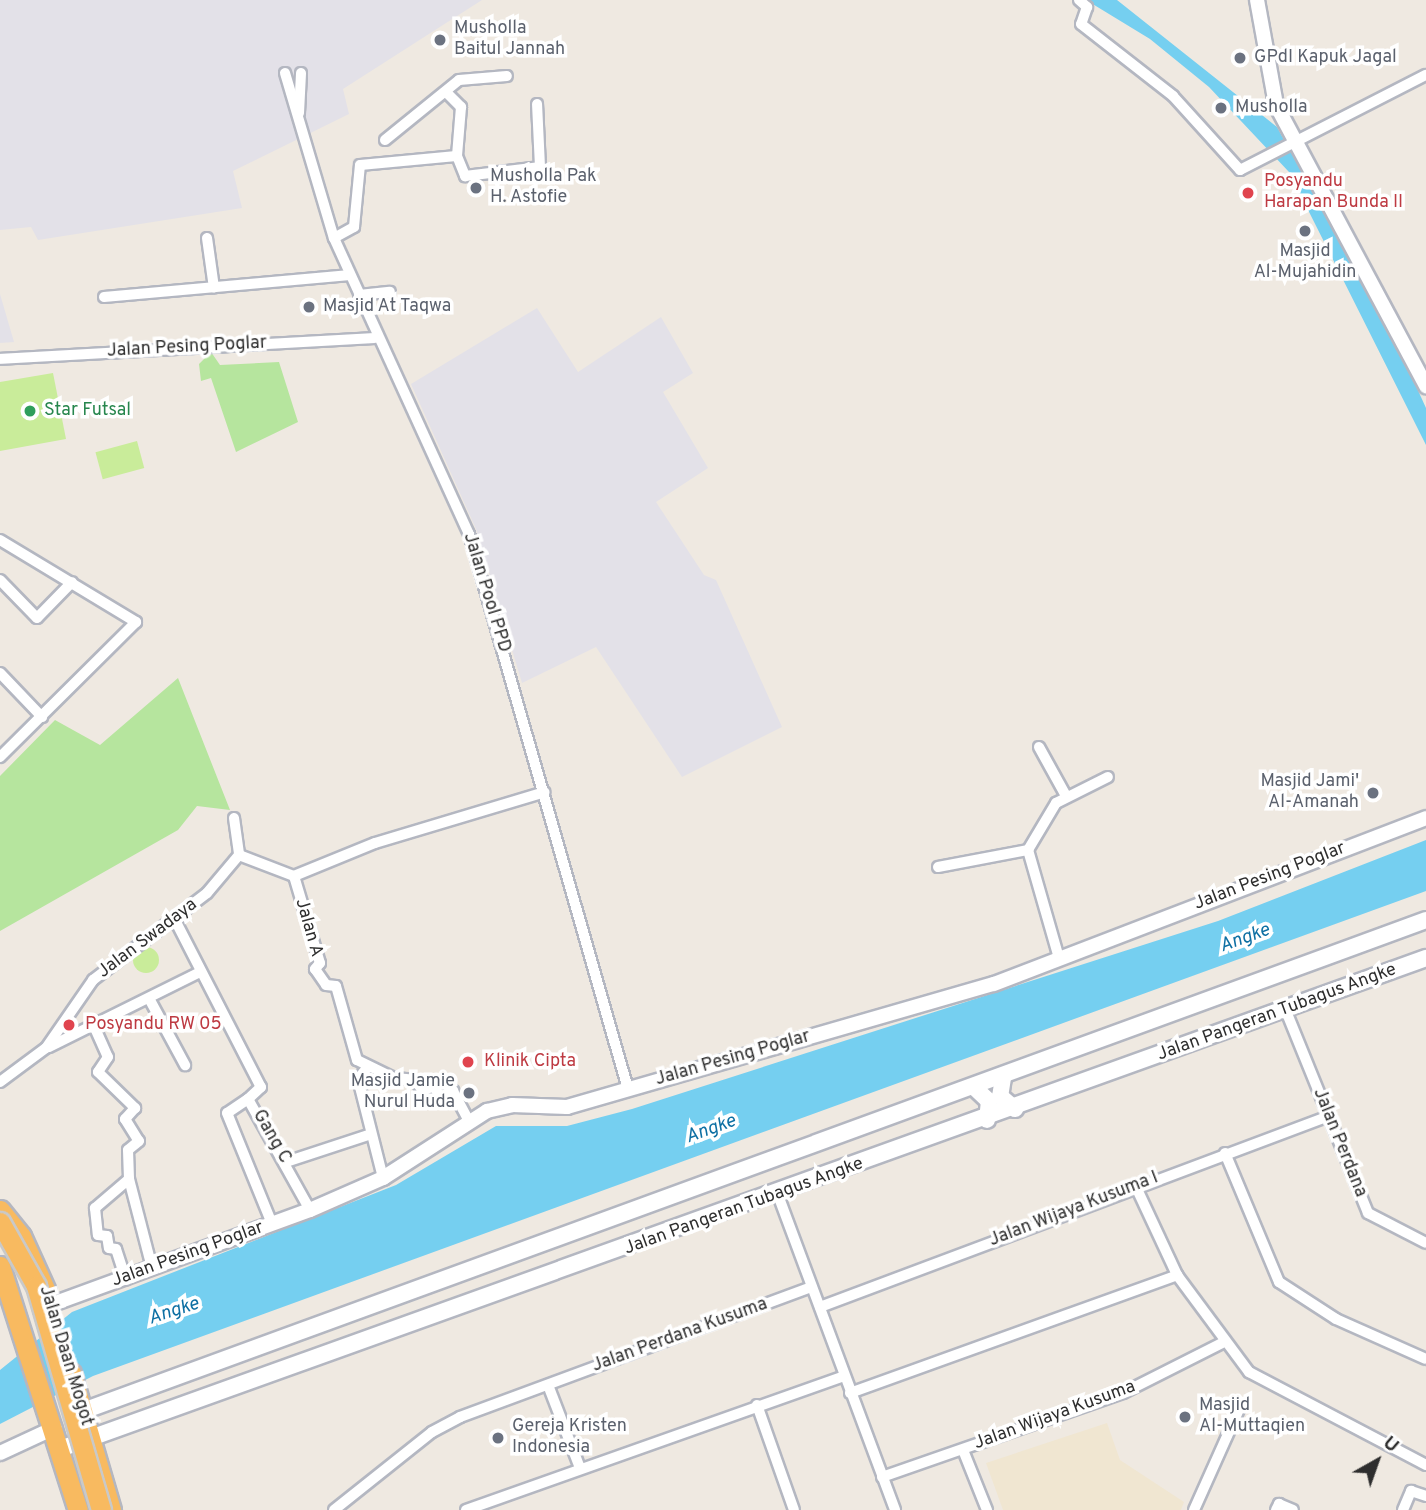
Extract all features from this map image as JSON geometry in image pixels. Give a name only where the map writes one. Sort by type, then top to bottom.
[{"type":"highway","name":"Jalan Daan Mogot","points":[[0,1210],[34,1260],[80,1403],[110,1510]]},
{"type":"highway","name":"Jalan Daan Mogot","points":[[0,1222],[36,1286],[101,1510]]},
{"type":"highway","name":"Jalan Daan Mogot","points":[[0,1237],[28,1290],[93,1510]]},
{"type":"highway","name":"Jalan Daan Mogot","points":[[0,1266],[6,1296],[21,1321],[78,1510]]},
{"type":"main road","name":"Jalan Pangeran Tubagus Angke","points":[[80,1403],[346,1316],[976,1089],[1426,920]]},
{"type":"main road","name":"Jalan Pangeran Tubagus Angke","points":[[60,1449],[987,1120],[1426,958]]},
{"type":"main road","points":[[1003,1078],[1000,1096],[1015,1109]]},
{"type":"main road","points":[[976,1089],[989,1101],[987,1120]]},
{"type":"main road","points":[[346,1316],[345,1332],[355,1344]]},
{"type":"street","points":[[1079,0],[1087,7],[1081,24],[1172,96],[1240,170],[1426,75]]},
{"type":"street","points":[[1257,0],[1273,95],[1292,143],[1426,386]]},
{"type":"street","name":"Jalan Pool PPD","points":[[285,73],[334,238],[374,338],[469,534],[628,1089]]},
{"type":"street","name":"Jalan Pool PPD","points":[[299,113],[301,73]]},
{"type":"street","points":[[385,140],[460,80],[507,76]]},
{"type":"street","points":[[447,93],[461,107],[457,156],[465,176],[538,169],[537,104]]},
{"type":"street","points":[[334,238],[354,227],[360,165],[457,156]]},
{"type":"street","points":[[207,238],[214,288]]},
{"type":"street","points":[[104,297],[350,275]]},
{"type":"street","points":[[359,295],[390,292]]},
{"type":"street","name":"Jalan Pesing Poglar","points":[[0,359],[374,338]]},
{"type":"street","points":[[0,540],[136,622],[0,757]]},
{"type":"street","points":[[0,580],[37,618],[72,582]]},
{"type":"street","points":[[0,673],[42,717]]},
{"type":"street","points":[[1039,747],[1066,796]]},
{"type":"street","points":[[939,867],[1028,850],[1066,796],[1108,777]]},
{"type":"street","points":[[234,818],[239,855],[294,876],[375,843],[545,793]]},
{"type":"street","name":"Jalan Pesing Poglar","points":[[51,1308],[310,1210],[383,1178],[470,1123],[512,1105],[566,1107],[994,984],[1426,818]]},
{"type":"street","points":[[1028,850],[1059,958]]},
{"type":"street","name":"Jalan Swadaya","points":[[0,1082],[46,1048],[93,980],[175,920],[239,855]]},
{"type":"street","name":"Jalan A","points":[[294,876],[320,963],[315,969],[326,985],[336,986],[349,1044],[367,1068]]},
{"type":"street","name":"Gang C","points":[[175,920],[261,1087],[248,1099],[286,1162],[310,1210]]},
{"type":"street","points":[[46,1048],[151,1002],[200,972]]},
{"type":"street","points":[[151,1002],[185,1065]]},
{"type":"street","name":"Jalan Perdana","points":[[1286,1011],[1368,1213],[1426,1243]]},
{"type":"street","points":[[94,1026],[108,1057],[98,1072],[135,1109],[125,1118],[139,1141],[128,1150],[129,1179],[152,1268]]},
{"type":"street","points":[[383,1178],[358,1079],[367,1068],[415,1080],[423,1091],[433,1086],[442,1098],[453,1091],[470,1123]]},
{"type":"street","points":[[248,1099],[227,1113],[272,1224]]},
{"type":"street","name":"Jalan Wijaya Kusuma I","points":[[820,1307],[1224,1153],[1329,1116]]},
{"type":"street","points":[[286,1162],[370,1134]]},
{"type":"street","points":[[1224,1153],[1279,1282],[1336,1319],[1426,1359]]},
{"type":"street","points":[[126,1279],[107,1236],[98,1235],[96,1208],[129,1179]]},
{"type":"street","points":[[1136,1187],[1177,1275],[1222,1343],[1271,1387],[1426,1465]]},
{"type":"street","points":[[778,1195],[895,1510]]},
{"type":"street","points":[[850,1393],[1177,1275]]},
{"type":"street","name":"Jalan Perdana Kusuma","points":[[334,1510],[432,1432],[548,1385],[812,1287]]},
{"type":"street","name":"Jalan Wijaya Kusuma","points":[[882,1477],[1124,1393],[1222,1343]]},
{"type":"street","points":[[466,1510],[844,1376]]},
{"type":"street","points":[[548,1385],[580,1468]]},
{"type":"street","points":[[757,1405],[794,1510]]},
{"type":"street","points":[[1194,1510],[1241,1405]]},
{"type":"street","points":[[0,1454],[52,1421]]},
{"type":"street","points":[[963,1450],[987,1510]]},
{"type":"street","points":[[1403,1510],[1414,1490],[1426,1496]]},
{"type":"street","points":[[1276,1510],[1279,1504],[1293,1510]]},
{"type":"shaded area","points":[[0,0],[482,0],[343,89],[349,114],[233,171],[242,208],[38,240],[31,227],[0,230]]},
{"type":"shaded area","points":[[0,294],[14,342],[0,343]]},
{"type":"shaded area","points":[[537,308],[578,372],[661,317],[693,373],[663,392],[708,468],[656,502],[704,575],[716,580],[782,727],[682,777],[596,647],[522,683],[476,529],[411,384]]},
{"type":"shaded area","points":[[1107,1423],[1120,1460],[1184,1502],[1181,1510],[1003,1510],[986,1463]]},
{"type":"green space","points":[[211,352],[220,365],[279,362],[298,422],[236,452],[211,378],[201,381],[199,364]]},
{"type":"green space","name":"Star Futsal","points":[[53,373],[66,439],[0,451],[0,382]]},
{"type":"green space","points":[[137,441],[144,468],[103,479],[95,452]]},
{"type":"green space","points":[[178,678],[230,810],[197,806],[178,830],[0,931],[0,776],[55,720],[100,745]]},
{"type":"green space","points":[[146,947],[155,951],[159,960],[155,969],[146,973],[137,969],[133,960],[137,951]]},
{"type":"water","points":[[1086,0],[1117,0],[1277,127],[1395,340],[1426,408],[1426,445],[1289,172],[1209,87],[1150,39]]},
{"type":"water","name":"Angke","points":[[1426,840],[1426,891],[93,1376],[0,1424],[0,1370],[72,1312],[396,1185],[496,1126],[567,1126],[632,1109],[1218,921]]},
{"type":"place","name":"Musholla Baitul Jannah","points":[[440,40]]},
{"type":"place","name":"GPdI Kapuk Jagal","points":[[1240,58]]},
{"type":"place","name":"Musholla","points":[[1221,108]]},
{"type":"place","name":"Musholla Pak H. Astofie","points":[[476,188]]},
{"type":"place","name":"Posyandu Harapan Bunda II","points":[[1248,193]]},
{"type":"place","name":"Masjid Al-Mujahidin","points":[[1305,231]]},
{"type":"place","name":"Masjid At Taqwa","points":[[309,307]]},
{"type":"place","name":"Star Futsal","points":[[30,411]]},
{"type":"place","name":"Masjid Jami' Al-Amanah","points":[[1373,793]]},
{"type":"place","name":"Posyandu RW 05","points":[[69,1025]]},
{"type":"place","name":"Klinik Cipta","points":[[468,1062]]},
{"type":"place","name":"Masjid Jamie Nurul Huda","points":[[469,1093]]},
{"type":"place","name":"Masjid Al-Muttaqien","points":[[1185,1417]]},
{"type":"place","name":"Gereja Kristen Indonesia","points":[[498,1438]]}]
